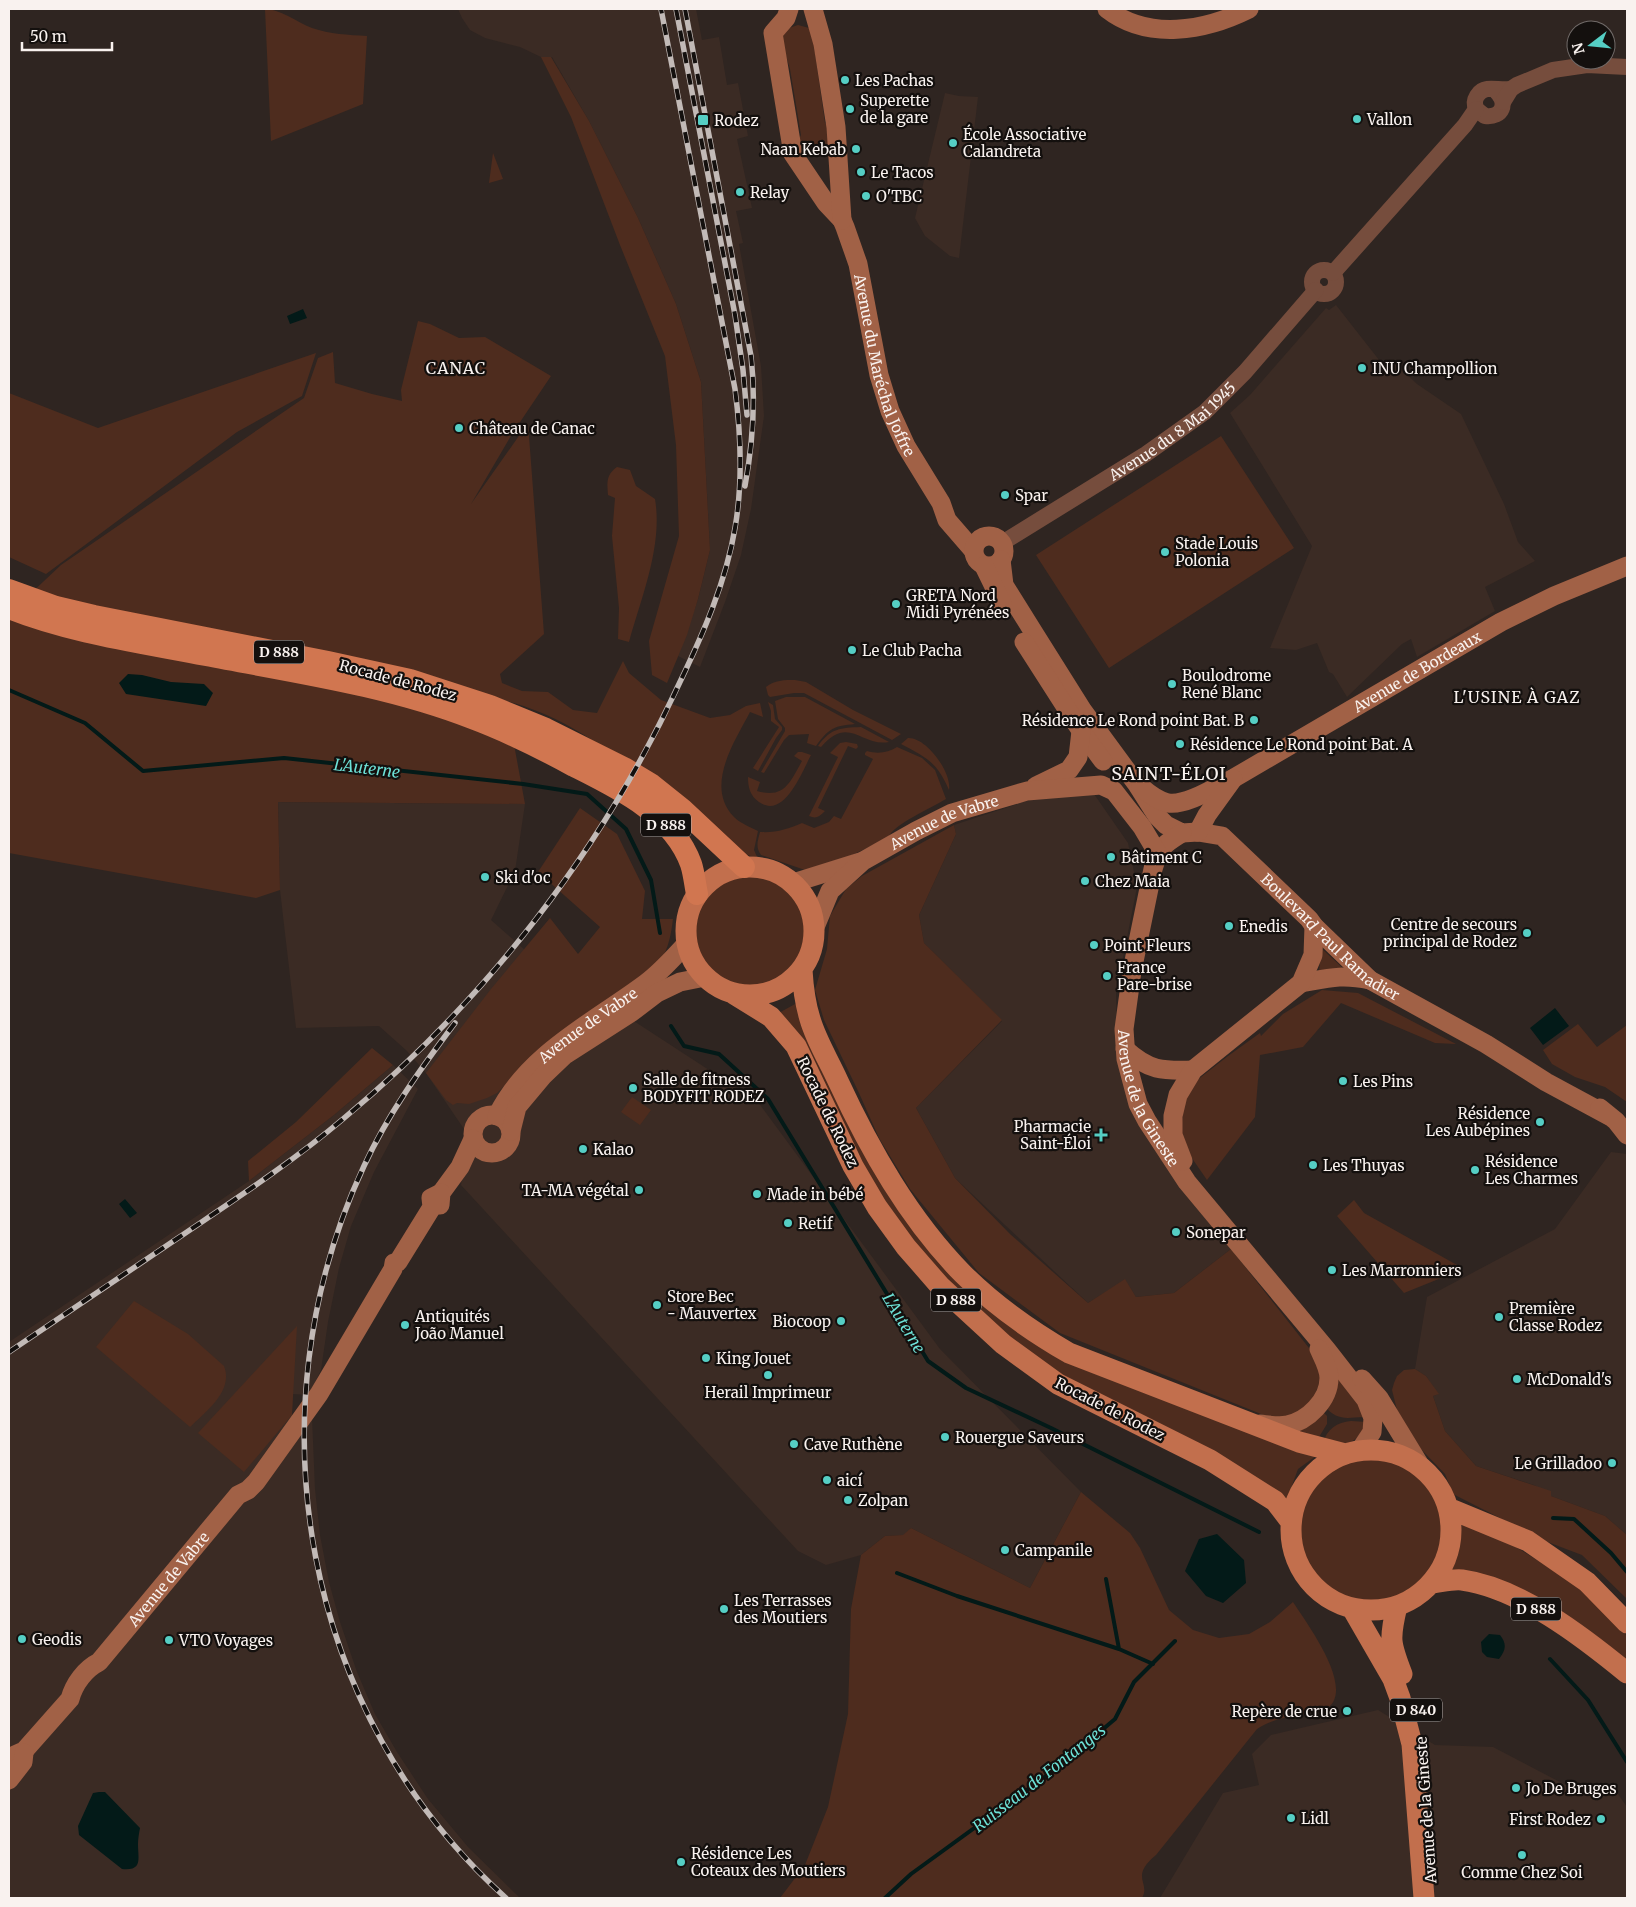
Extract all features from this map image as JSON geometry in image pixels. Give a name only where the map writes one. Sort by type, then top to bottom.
[{"type":"highway","name":"Rocade de Rodez","points":[[9,590],[56,606],[94,616],[410,680],[490,706],[546,729],[624,768],[652,785],[682,809],[744,867]]},
{"type":"highway","points":[[58,593],[174,622],[299,648],[328,662]]},
{"type":"highway","name":"Rocade de Rodez","points":[[9,608],[84,631],[342,682],[408,697],[471,717],[603,780],[648,808],[664,823],[682,845],[691,865],[697,894]]},
{"type":"main road","name":"Avenue du Maréchal Joffre","points":[[789,9],[786,18],[773,33],[793,154],[826,203],[842,220]]},
{"type":"main road","name":"Avenue du Maréchal Joffre","points":[[813,9],[822,44],[836,128],[842,220],[858,264],[879,375],[890,411],[906,446],[941,503],[947,520],[980,551],[996,594],[1040,669],[1080,731],[1149,822],[1160,850]]},
{"type":"main road","points":[[1107,9],[1127,22],[1152,28],[1176,30],[1201,26],[1249,9]]},
{"type":"main road","points":[[1002,552],[994,566],[980,551],[987,536],[996,537],[1002,552],[1004,585],[1083,711],[1157,816],[1166,825],[1190,832],[1222,836],[1220,799]]},
{"type":"main road","name":"Avenue de Bordeaux","points":[[1190,832],[1207,815],[1234,778],[1502,622],[1554,596],[1627,566]]},
{"type":"main road","name":"Avenue de Vabre","points":[[815,928],[830,891],[863,861],[952,813],[1027,790],[1068,770],[1078,758],[1080,731]]},
{"type":"main road","points":[[1136,784],[1154,797],[1168,803],[1194,798],[1234,778]]},
{"type":"main road","name":"Avenue de Vabre","points":[[1027,790],[1101,785],[1114,791],[1160,850]]},
{"type":"main road","points":[[1160,850],[1190,832]]},
{"type":"main road","name":"Boulevard Paul Ramadier","points":[[1222,836],[1370,980],[1486,1044],[1546,1082],[1620,1124]]},
{"type":"main road","name":"Avenue de la Gineste","points":[[1160,850],[1128,996],[1124,1029],[1128,1072],[1138,1104],[1176,1165],[1366,1400],[1373,1418],[1372,1432],[1352,1452]]},
{"type":"main road","name":"Avenue de Vabre","points":[[794,883],[863,861]]},
{"type":"main road","points":[[744,867],[770,870],[794,883],[804,896],[811,911],[815,928],[814,943],[802,970],[788,984],[772,992],[753,996],[734,994],[718,988],[705,977],[693,961],[687,943],[686,924],[691,906],[697,894],[713,878],[728,871],[744,867]]},
{"type":"main road","points":[[1301,983],[1313,955],[1314,926]]},
{"type":"main road","name":"Avenue de Vabre","points":[[497,1116],[506,1098],[531,1069],[572,1034],[648,982],[687,943]]},
{"type":"main road","name":"Rocade de Rodez","points":[[802,970],[804,994],[811,1021],[869,1144],[930,1236],[963,1274],[1044,1338],[1068,1353],[1299,1442],[1352,1452]]},
{"type":"main road","points":[[1125,1049],[1138,1061],[1162,1071],[1193,1070],[1301,983],[1329,977],[1349,976],[1370,980]]},
{"type":"main road","name":"Avenue de Vabre","points":[[511,1131],[517,1107],[543,1076],[565,1055],[632,1012],[657,993],[680,982],[705,977]]},
{"type":"main road","name":"Rocade de Rodez","points":[[734,994],[770,1017],[796,1046],[853,1166],[906,1247],[940,1286],[1003,1344],[1058,1384],[1210,1460],[1275,1501],[1291,1522]]},
{"type":"main road","name":"Avenue de la Gineste","points":[[1193,1070],[1178,1095],[1173,1116],[1173,1135],[1186,1170],[1244,1243],[1379,1398],[1421,1467]]},
{"type":"main road","points":[[488,1115],[497,1116],[506,1122],[511,1131],[511,1138],[505,1148],[496,1153],[479,1146],[473,1128],[479,1119],[488,1115]]},
{"type":"main road","name":"Avenue de Vabre","points":[[9,1780],[23,1762],[16,1757],[70,1699],[79,1695],[97,1672],[99,1662],[238,1495],[241,1486],[249,1476],[280,1446],[318,1394],[437,1200],[460,1167],[479,1146]]},
{"type":"main road","name":"Avenue de la Gineste","points":[[1251,1424],[1285,1426],[1307,1417],[1319,1404],[1326,1392],[1329,1379],[1326,1365],[1310,1330]]},
{"type":"main road","points":[[1376,1450],[1392,1452],[1407,1458],[1421,1467],[1433,1479],[1442,1493],[1448,1508],[1451,1528],[1449,1548],[1443,1566],[1432,1583],[1410,1600],[1382,1610],[1352,1608],[1332,1600],[1316,1588],[1300,1566],[1294,1552],[1291,1537],[1291,1522],[1297,1499],[1308,1480],[1325,1464],[1352,1452],[1376,1450]]},
{"type":"main road","points":[[1448,1508],[1528,1541],[1588,1582],[1627,1623]]},
{"type":"main road","name":"D 888","points":[[1432,1583],[1460,1580],[1487,1585],[1527,1604],[1588,1641],[1627,1674]]},
{"type":"main road","name":"Avenue de la Gineste","points":[[1397,1606],[1391,1637],[1392,1648],[1415,1707],[1422,1742],[1432,1898]]},
{"type":"main road","name":"Avenue de la Gineste","points":[[1352,1608],[1393,1679],[1412,1744],[1424,1898]]},
{"type":"street","points":[[1503,94],[1501,110],[1498,114],[1490,117],[1480,113],[1475,100],[1479,93],[1488,89],[1503,94],[1553,70],[1587,65],[1627,67]]},
{"type":"street","name":"Avenue du 8 Mai 1945","points":[[1002,552],[1080,496],[1192,422],[1222,396],[1316,290],[1312,283],[1315,274],[1321,270],[1333,273],[1465,125],[1480,113]]},
{"type":"shaded area","points":[[265,9],[277,11],[319,30],[367,36],[363,104],[271,141]]},
{"type":"shaded area","points":[[458,9],[696,9],[702,40],[719,37],[727,85],[738,83],[748,136],[737,139],[752,208],[736,211],[743,243],[739,244],[761,366],[764,416],[751,509],[741,555],[700,667],[678,656],[698,599],[710,550],[701,382],[676,304],[638,218],[589,121],[552,57],[541,57],[520,47],[485,38],[470,30]]},
{"type":"shaded area","points":[[798,25],[809,28],[818,41],[814,46],[825,123],[832,129],[829,145],[816,154],[804,152],[797,143],[801,135],[790,69],[780,36],[786,29]]},
{"type":"shaded area","points":[[541,57],[551,57],[589,121],[638,218],[676,304],[701,382],[710,550],[687,635],[667,683],[652,675],[649,641],[679,536],[676,445],[665,356],[571,117]]},
{"type":"shaded area","name":"École Associative Calandreta","points":[[945,93],[978,97],[959,258],[950,256],[925,236],[915,218]]},
{"type":"shaded area","points":[[493,153],[503,179],[489,183]]},
{"type":"shaded area","points":[[1336,305],[1383,365],[1388,365],[1391,362],[1396,364],[1417,384],[1461,414],[1504,504],[1518,542],[1535,561],[1485,587],[1495,611],[1417,657],[1411,639],[1402,644],[1347,697],[1333,674],[1329,672],[1317,643],[1296,650],[1270,648],[1312,546],[1230,413],[1250,395],[1326,308],[1329,310]]},
{"type":"shaded area","points":[[418,321],[430,324],[459,338],[485,337],[551,376],[512,434],[471,504],[528,423],[544,634],[500,674],[502,683],[522,691],[548,692],[573,710],[597,713],[623,661],[629,673],[661,700],[710,718],[730,715],[746,706],[760,703],[763,717],[750,712],[730,750],[722,778],[722,792],[725,805],[734,817],[758,831],[754,850],[758,859],[740,852],[585,735],[547,715],[506,701],[525,804],[278,802],[280,890],[256,898],[9,853],[9,614],[61,565],[304,398],[318,358],[333,352],[335,383],[402,401],[401,390]]},
{"type":"shaded area","points":[[316,353],[302,396],[237,432],[46,574],[9,557],[9,393],[98,428]]},
{"type":"shaded area","name":"Stade Louis Polonia","points":[[1221,436],[1294,548],[1109,668],[1036,555]]},
{"type":"shaded area","points":[[617,467],[630,470],[636,486],[655,499],[657,517],[656,535],[645,590],[629,642],[618,639],[619,608],[612,536],[615,498],[608,495],[609,476]]},
{"type":"shaded area","points":[[795,680],[806,682],[853,710],[901,734],[892,740],[804,693],[770,697],[768,695],[766,687],[772,683]]},
{"type":"shaded area","points":[[786,697],[805,697],[855,724],[833,729],[816,746],[807,743],[809,734],[789,735],[764,773],[761,772],[785,731],[785,728],[778,719],[775,701]]},
{"type":"shaded area","points":[[768,702],[773,705],[775,719],[782,727],[782,730],[758,771],[753,768],[779,727],[771,721],[771,711]]},
{"type":"shaded area","points":[[861,727],[889,742],[879,742],[847,732],[840,733],[831,738],[821,747],[818,746],[836,730]]},
{"type":"shaded area","points":[[908,738],[915,739],[930,749],[942,765],[949,783],[949,790],[940,773],[930,762],[901,744]]},
{"type":"shaded area","points":[[840,743],[857,744],[858,747],[856,749],[848,746],[818,808],[825,811],[817,817],[809,816],[838,757],[830,753]]},
{"type":"shaded area","points":[[897,747],[922,758],[935,770],[946,799],[905,822],[891,833],[888,838],[850,856],[805,870],[761,855],[758,846],[760,832],[782,830],[802,823],[814,828],[829,822],[834,816],[841,819],[873,759],[865,755],[865,753],[867,751],[886,752]]},
{"type":"shaded area","points":[[798,752],[811,755],[791,792],[784,800],[776,805],[768,806],[756,800],[750,791],[748,777],[760,782],[757,791],[774,793],[780,791],[790,782],[802,761],[794,756]]},
{"type":"shaded area","points":[[1094,794],[1128,843],[1137,887],[1116,993],[1117,1044],[1190,1196],[1231,1249],[1174,1293],[1136,1297],[1125,1280],[1088,1303],[955,1178],[916,1108],[1002,1021],[924,943],[919,915],[956,834],[954,825],[1038,797]]},
{"type":"shaded area","points":[[278,802],[525,804],[515,871],[491,920],[525,950],[758,1102],[940,1349],[1081,1492],[1030,1588],[911,1528],[904,1535],[885,1536],[861,1555],[826,1565],[798,1551],[461,1185],[466,1132],[426,1073],[407,1051],[379,1026],[296,1028],[280,890]]},
{"type":"shaded area","points":[[580,808],[617,834],[645,891],[642,919],[673,919],[666,950],[661,960],[516,1074],[497,1093],[469,1104],[457,1103],[453,1105],[446,1100],[426,1073],[491,989],[550,918],[578,954],[600,927],[538,872]]},
{"type":"shaded area","points":[[954,825],[956,834],[919,915],[924,943],[1002,1020],[916,1108],[955,1178],[1010,1234],[1088,1303],[1125,1279],[1136,1297],[1174,1293],[1231,1249],[1320,1362],[1320,1382],[1312,1402],[1295,1414],[1282,1418],[1266,1416],[1060,1333],[979,1273],[910,1189],[879,1138],[824,1020],[815,990],[827,949],[830,916],[846,889],[862,876]]},
{"type":"shaded area","points":[[750,877],[771,881],[789,893],[801,911],[805,932],[801,953],[789,971],[771,983],[750,987],[729,983],[711,971],[699,953],[695,932],[699,911],[711,893],[729,881]]},
{"type":"shaded area","points":[[1321,948],[1346,971],[1319,973]]},
{"type":"shaded area","points":[[1322,990],[1358,993],[1456,1044],[1435,1043],[1341,1003],[1303,1047],[1260,1055],[1255,1117],[1207,1180],[1185,1148],[1181,1132],[1184,1101],[1196,1081],[1260,1033],[1261,1036],[1283,1014]]},
{"type":"shaded area","points":[[797,1003],[848,1118],[1012,1327],[1316,1456],[1298,1469],[1286,1502],[1043,1364],[963,1298],[894,1218],[775,1015]]},
{"type":"shaded area","points":[[1578,1024],[1597,1047],[1627,1025],[1627,1102],[1605,1087],[1575,1077],[1552,1064],[1543,1050]]},
{"type":"shaded area","points":[[372,1048],[393,1065],[334,1115],[249,1181],[248,1161],[296,1122]]},
{"type":"shaded area","points":[[393,1065],[418,1089],[374,1172],[351,1226],[339,1268],[321,1370],[309,1395],[292,1394],[292,1441],[312,1417],[315,1489],[320,1535],[329,1582],[357,1672],[375,1714],[428,1799],[468,1847],[520,1898],[9,1898],[9,1342],[249,1181],[334,1115]]},
{"type":"shaded area","points":[[632,1097],[651,1110],[640,1125],[621,1112]]},
{"type":"shaded area","points":[[1611,1152],[1627,1154],[1627,1535],[1605,1516],[1551,1496],[1534,1485],[1476,1466],[1445,1431],[1433,1396],[1438,1394],[1426,1376],[1415,1369],[1427,1297],[1555,1229]]},
{"type":"shaded area","points":[[1354,1200],[1364,1213],[1457,1265],[1456,1272],[1404,1293],[1337,1216]]},
{"type":"shaded area","points":[[134,1301],[188,1334],[224,1366],[226,1375],[222,1392],[210,1408],[190,1427],[96,1347]]},
{"type":"shaded area","points":[[297,1326],[292,1415],[244,1472],[198,1433]]},
{"type":"shaded area","points":[[1415,1369],[1426,1376],[1439,1394],[1433,1396],[1445,1431],[1476,1466],[1551,1491],[1551,1496],[1605,1516],[1627,1535],[1627,1599],[1582,1555],[1545,1541],[1453,1494],[1445,1474],[1420,1448],[1397,1410],[1392,1390],[1397,1376],[1404,1370]]},
{"type":"shaded area","points":[[1337,1371],[1356,1398],[1364,1417],[1337,1416],[1323,1405]]},
{"type":"shaded area","points":[[1323,1412],[1327,1416],[1327,1424],[1319,1437],[1288,1429]]},
{"type":"shaded area","points":[[1351,1421],[1367,1422],[1354,1440],[1345,1443],[1323,1443],[1333,1427]]},
{"type":"shaded area","points":[[1371,1456],[1399,1462],[1422,1478],[1438,1501],[1444,1529],[1438,1557],[1422,1580],[1399,1596],[1371,1602],[1343,1596],[1320,1580],[1304,1557],[1298,1529],[1304,1501],[1320,1478],[1343,1462]]},
{"type":"shaded area","points":[[1081,1492],[1130,1533],[1140,1548],[1169,1610],[1193,1630],[1219,1638],[1249,1634],[1270,1622],[1293,1602],[1318,1640],[1333,1673],[1336,1689],[1333,1701],[1322,1711],[1276,1720],[1257,1729],[1148,1863],[1142,1874],[1144,1893],[1142,1898],[780,1898],[805,1865],[828,1807],[848,1714],[851,1609],[861,1555],[885,1536],[903,1535],[911,1528],[1030,1588]]},
{"type":"shaded area","points":[[1462,1524],[1503,1539],[1555,1571],[1584,1592],[1627,1636],[1627,1667],[1451,1572],[1458,1555]]},
{"type":"shaded area","points":[[1378,1710],[1435,1745],[1493,1747],[1581,1793],[1611,1784],[1627,1807],[1627,1898],[1160,1898],[1223,1793],[1259,1785],[1252,1754],[1271,1735]]},
{"type":"water","points":[[303,309],[307,318],[290,324],[287,316]]},
{"type":"water","points":[[128,674],[142,675],[171,682],[204,684],[213,693],[206,706],[126,694],[119,683]]},
{"type":"water","points":[[1555,1008],[1569,1026],[1543,1045],[1530,1028]]},
{"type":"water","points":[[125,1199],[137,1213],[130,1218],[119,1204]]},
{"type":"water","points":[[1217,1534],[1244,1560],[1246,1583],[1223,1603],[1206,1596],[1185,1571],[1199,1539]]},
{"type":"water","points":[[1489,1634],[1500,1635],[1504,1641],[1504,1650],[1499,1659],[1487,1657],[1482,1652],[1481,1642]]},
{"type":"water","points":[[105,1792],[140,1828],[138,1863],[133,1868],[122,1869],[79,1835],[78,1826],[93,1793]]},
{"type":"waterway","name":"L'Auterne","points":[[9,690],[85,723],[143,771],[284,758],[523,784],[587,794],[626,829],[651,880],[660,933]]},
{"type":"waterway","name":"L'Auterne","points":[[671,1026],[684,1046],[719,1054],[768,1099],[928,1361],[966,1388],[1051,1428],[1259,1532]]},
{"type":"waterway","name":"L'Auterne","points":[[1553,1518],[1574,1519],[1611,1553],[1627,1572]]},
{"type":"waterway","points":[[897,1573],[957,1596],[1119,1649],[1153,1664]]},
{"type":"waterway","points":[[1106,1579],[1119,1649]]},
{"type":"waterway","name":"Ruisseau de Fontanges","points":[[885,1898],[911,1874],[1057,1768],[1115,1719],[1134,1682],[1175,1641]]},
{"type":"waterway","points":[[1550,1659],[1588,1700],[1627,1762]]},
{"type":"railway","points":[[9,1352],[303,1151],[395,1073],[445,1024],[492,973],[535,920],[576,864],[614,806],[648,746],[679,684],[705,627],[726,568],[738,511],[740,458],[735,389],[661,9]]},
{"type":"railway","points":[[676,9],[735,315],[747,415]]},
{"type":"railway","points":[[685,9],[751,356],[753,421],[745,486]]},
{"type":"railway","points":[[455,1023],[406,1092],[373,1147],[364,1166],[329,1261],[309,1358],[305,1457],[315,1556],[341,1651],[382,1741],[437,1824],[506,1898]]},
{"type":"place","name":"Les Pachas","points":[[845,80]]},
{"type":"place","name":"Superette de la gare","points":[[850,109]]},
{"type":"place","name":"Vallon","points":[[1357,119]]},
{"type":"place","name":"Rodez","points":[[703,120]]},
{"type":"place","name":"École Associative Calandreta","points":[[953,143]]},
{"type":"place","name":"Naan Kebab","points":[[856,149]]},
{"type":"place","name":"Le Tacos","points":[[861,172]]},
{"type":"place","name":"Relay","points":[[740,192]]},
{"type":"place","name":"O'TBC","points":[[866,196]]},
{"type":"place","name":"INU Champollion","points":[[1362,368]]},
{"type":"place","name":"Château de Canac","points":[[459,428]]},
{"type":"place","name":"Spar","points":[[1005,495]]},
{"type":"place","name":"Stade Louis Polonia","points":[[1165,552]]},
{"type":"place","name":"GRETA Nord Midi Pyrénées","points":[[896,604]]},
{"type":"place","name":"Le Club Pacha","points":[[852,650]]},
{"type":"place","name":"Boulodrome René Blanc","points":[[1172,684]]},
{"type":"place","name":"Résidence Le Rond point Bat. B","points":[[1254,720]]},
{"type":"place","name":"Résidence Le Rond point Bat. A","points":[[1180,744]]},
{"type":"place","name":"Bâtiment C","points":[[1111,857]]},
{"type":"place","name":"Ski d'oc","points":[[485,877]]},
{"type":"place","name":"Chez Maia","points":[[1085,881]]},
{"type":"place","name":"Enedis","points":[[1229,926]]},
{"type":"place","name":"Centre de secours principal de Rodez","points":[[1527,933]]},
{"type":"place","name":"Point Fleurs","points":[[1094,945]]},
{"type":"place","name":"France Pare-brise","points":[[1107,976]]},
{"type":"place","name":"Les Pins","points":[[1343,1081]]},
{"type":"place","name":"Salle de fitness BODYFIT RODEZ","points":[[633,1088]]},
{"type":"place","name":"Résidence Les Aubépines","points":[[1540,1122]]},
{"type":"place","name":"Pharmacie Saint-Éloi","points":[[1101,1135]]},
{"type":"place","name":"Kalao","points":[[583,1149]]},
{"type":"place","name":"Les Thuyas","points":[[1313,1165]]},
{"type":"place","name":"Résidence Les Charmes","points":[[1475,1170]]},
{"type":"place","name":"TA-MA végétal","points":[[639,1190]]},
{"type":"place","name":"Made in bébé","points":[[757,1194]]},
{"type":"place","name":"Retif","points":[[788,1223]]},
{"type":"place","name":"Sonepar","points":[[1176,1232]]},
{"type":"place","name":"Les Marronniers","points":[[1332,1270]]},
{"type":"place","name":"Store Bec - Mauvertex","points":[[657,1305]]},
{"type":"place","name":"Première Classe Rodez","points":[[1499,1317]]},
{"type":"place","name":"Biocoop","points":[[841,1321]]},
{"type":"place","name":"Antiquités João Manuel","points":[[405,1325]]},
{"type":"place","name":"King Jouet","points":[[706,1358]]},
{"type":"place","name":"Herail Imprimeur","points":[[768,1375]]},
{"type":"place","name":"McDonald's","points":[[1517,1379]]},
{"type":"place","name":"Rouergue Saveurs","points":[[945,1437]]},
{"type":"place","name":"Cave Ruthène","points":[[794,1444]]},
{"type":"place","name":"Le Grilladoo","points":[[1612,1463]]},
{"type":"place","name":"aicí","points":[[827,1480]]},
{"type":"place","name":"Zolpan","points":[[848,1500]]},
{"type":"place","name":"Campanile","points":[[1005,1550]]},
{"type":"place","name":"Les Terrasses des Moutiers","points":[[724,1609]]},
{"type":"place","name":"Geodis","points":[[22,1639]]},
{"type":"place","name":"VTO Voyages","points":[[169,1640]]},
{"type":"place","name":"Repère de crue","points":[[1347,1711]]},
{"type":"place","name":"Jo De Bruges","points":[[1516,1788]]},
{"type":"place","name":"Lidl","points":[[1291,1818]]},
{"type":"place","name":"First Rodez","points":[[1601,1819]]},
{"type":"place","name":"Comme Chez Soi","points":[[1522,1855]]},
{"type":"place","name":"Résidence Les Coteaux des Moutiers","points":[[681,1862]]},
{"type":"district","name":"CANAC","points":[[456,368]]},
{"type":"district","name":"L'USINE À GAZ","points":[[1517,697]]},
{"type":"district","name":"SAINT-ÉLOI","points":[[1169,773]]}]
